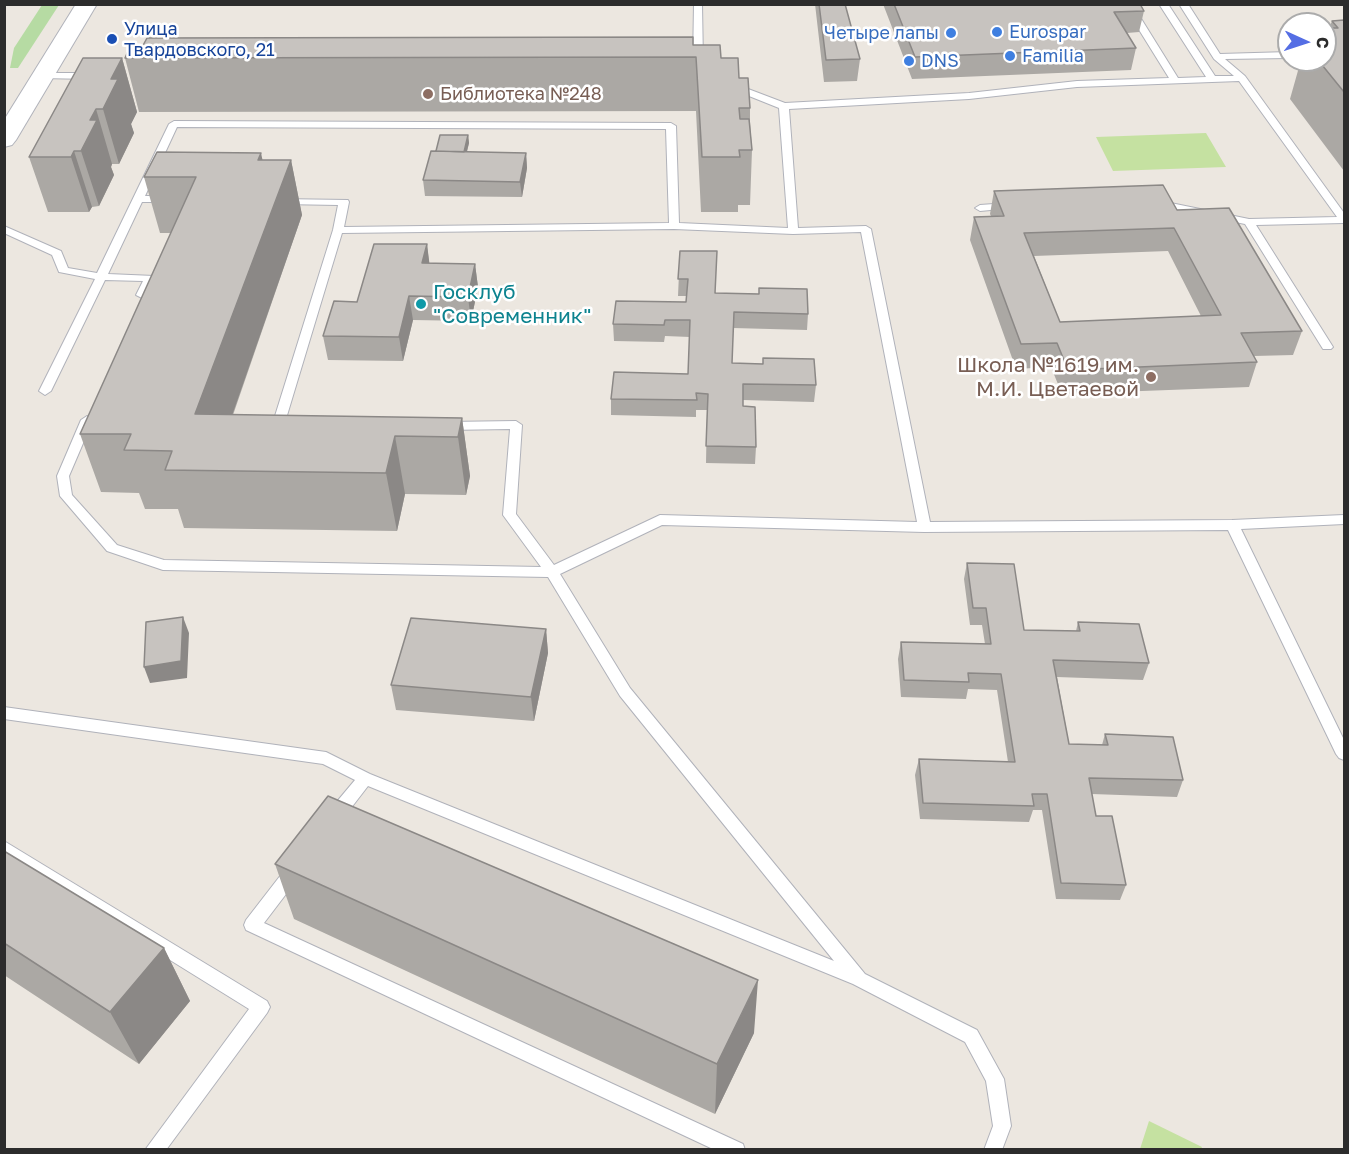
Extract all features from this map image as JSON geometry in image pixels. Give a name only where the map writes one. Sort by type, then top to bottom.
[{"type":"main road","points":[[4,140],[87,4]]},
{"type":"lane","points":[[698,4],[698,74]]},
{"type":"lane","points":[[1127,4],[1176,81]]},
{"type":"lane","points":[[1162,4],[1212,79]]},
{"type":"lane","points":[[1183,4],[1217,57],[1242,78],[1344,220]]},
{"type":"lane","points":[[1217,57],[1277,55]]},
{"type":"lane","points":[[44,76],[102,76]]},
{"type":"lane","points":[[720,82],[784,106],[969,96],[1077,84],[1242,78]]},
{"type":"lane","points":[[784,106],[793,231]]},
{"type":"lane","points":[[45,391],[140,199],[174,124],[671,126],[674,226]]},
{"type":"lane","points":[[140,199],[185,199]]},
{"type":"lane","points":[[264,201],[344,202],[338,230],[271,448]]},
{"type":"lane","points":[[1146,201],[1249,222],[1344,220]]},
{"type":"lane","points":[[980,208],[1024,206]]},
{"type":"lane","points":[[1249,222],[1327,347]]},
{"type":"lane","points":[[338,230],[674,226],[793,231],[866,229],[924,527]]},
{"type":"lane","points":[[4,229],[57,253],[63,270],[101,277],[150,278],[136,310]]},
{"type":"lane","points":[[93,407],[63,476],[66,496],[112,548],[163,566],[552,572],[660,520],[924,527],[1232,525],[1344,519]]},
{"type":"lane","points":[[428,426],[516,425],[509,515],[552,572],[625,692],[859,980]]},
{"type":"lane","points":[[1232,525],[1344,754]]},
{"type":"lane","points":[[4,713],[327,758],[365,778],[859,980],[971,1036],[995,1079],[1002,1126],[993,1149]]},
{"type":"lane","points":[[322,833],[365,778]]},
{"type":"lane","points":[[4,848],[261,1007],[154,1149]]},
{"type":"lane","points":[[301,861],[252,925],[736,1149]]},
{"type":"green space","points":[[42,5],[59,5],[18,68],[10,68],[14,48]]},
{"type":"green space","points":[[1206,133],[1226,167],[1113,171],[1096,137]]},
{"type":"green space","points":[[1149,1121],[1202,1147],[1201,1149],[1140,1149]]},
{"type":"building","points":[[819,4],[845,4],[860,59],[826,60]]},
{"type":"building","points":[[894,4],[1140,4],[1144,11],[1114,12],[1136,48],[915,57]]},
{"type":"building","points":[[1344,20],[1344,92],[1328,72],[1337,72],[1337,21]]},
{"type":"building","points":[[693,37],[693,45],[720,45],[721,58],[738,58],[739,78],[748,78],[750,108],[739,108],[740,119],[749,119],[752,150],[739,150],[740,157],[702,157],[696,57],[125,58],[129,49],[141,49],[147,38]]},
{"type":"building","points":[[83,58],[122,58],[111,79],[118,79],[103,109],[96,109],[90,120],[97,120],[81,151],[74,151],[71,157],[29,157]]},
{"type":"building","points":[[440,135],[468,135],[464,152],[436,151]]},
{"type":"building","points":[[431,151],[526,153],[520,182],[423,180]]},
{"type":"building","points":[[157,152],[261,153],[258,160],[291,160],[195,414],[462,418],[458,437],[395,436],[386,473],[165,470],[172,451],[124,450],[131,434],[80,434],[196,177],[144,177]]},
{"type":"building","points":[[1163,185],[1177,210],[1229,208],[1302,331],[1241,333],[1257,362],[1068,370],[1057,343],[1021,344],[974,217],[1004,216],[994,191]],"holes":[[[1174,228],[1221,315],[1060,322],[1024,233]]]},
{"type":"building","points":[[374,244],[427,244],[422,263],[475,264],[468,297],[409,296],[399,337],[323,336],[334,301],[357,302]]},
{"type":"building","points":[[680,251],[717,251],[715,293],[759,294],[759,288],[807,289],[808,314],[734,312],[732,363],[763,364],[763,358],[814,359],[816,385],[743,384],[743,406],[755,407],[756,447],[706,446],[708,394],[696,393],[697,400],[611,399],[614,372],[688,374],[690,320],[665,320],[664,325],[613,324],[616,301],[686,302],[688,279],[678,279]]},
{"type":"building","points":[[967,563],[1014,564],[1024,630],[1080,631],[1078,622],[1139,624],[1149,663],[1053,660],[1069,744],[1108,745],[1105,734],[1173,737],[1183,780],[1089,778],[1096,816],[1112,816],[1126,885],[1061,883],[1047,794],[1032,794],[1034,806],[923,803],[919,759],[1015,762],[1001,674],[968,673],[969,682],[904,680],[901,642],[991,644],[986,608],[973,608]]},
{"type":"building","points":[[183,617],[181,661],[144,667],[146,622]]},
{"type":"building","points":[[411,618],[546,629],[531,697],[391,685]]},
{"type":"building","points":[[328,796],[758,980],[717,1064],[275,864]]},
{"type":"building","points":[[4,851],[164,948],[110,1012],[4,943]]},
{"type":"place","name":"Eurospar","points":[[997,32]]},
{"type":"place","name":"Четыре лапы","points":[[951,33]]},
{"type":"place","name":"Улица Твардовского, 21","points":[[112,39]]},
{"type":"place","name":"Familia","points":[[1010,56]]},
{"type":"place","name":"DNS","points":[[909,61]]},
{"type":"place","name":"Библиотека №248","points":[[428,94]]},
{"type":"place","name":"Госклуб \"Современник\"","points":[[421,304]]},
{"type":"place","name":"Школа №1619 им. М.И. Цветаевой","points":[[1151,377]]}]
